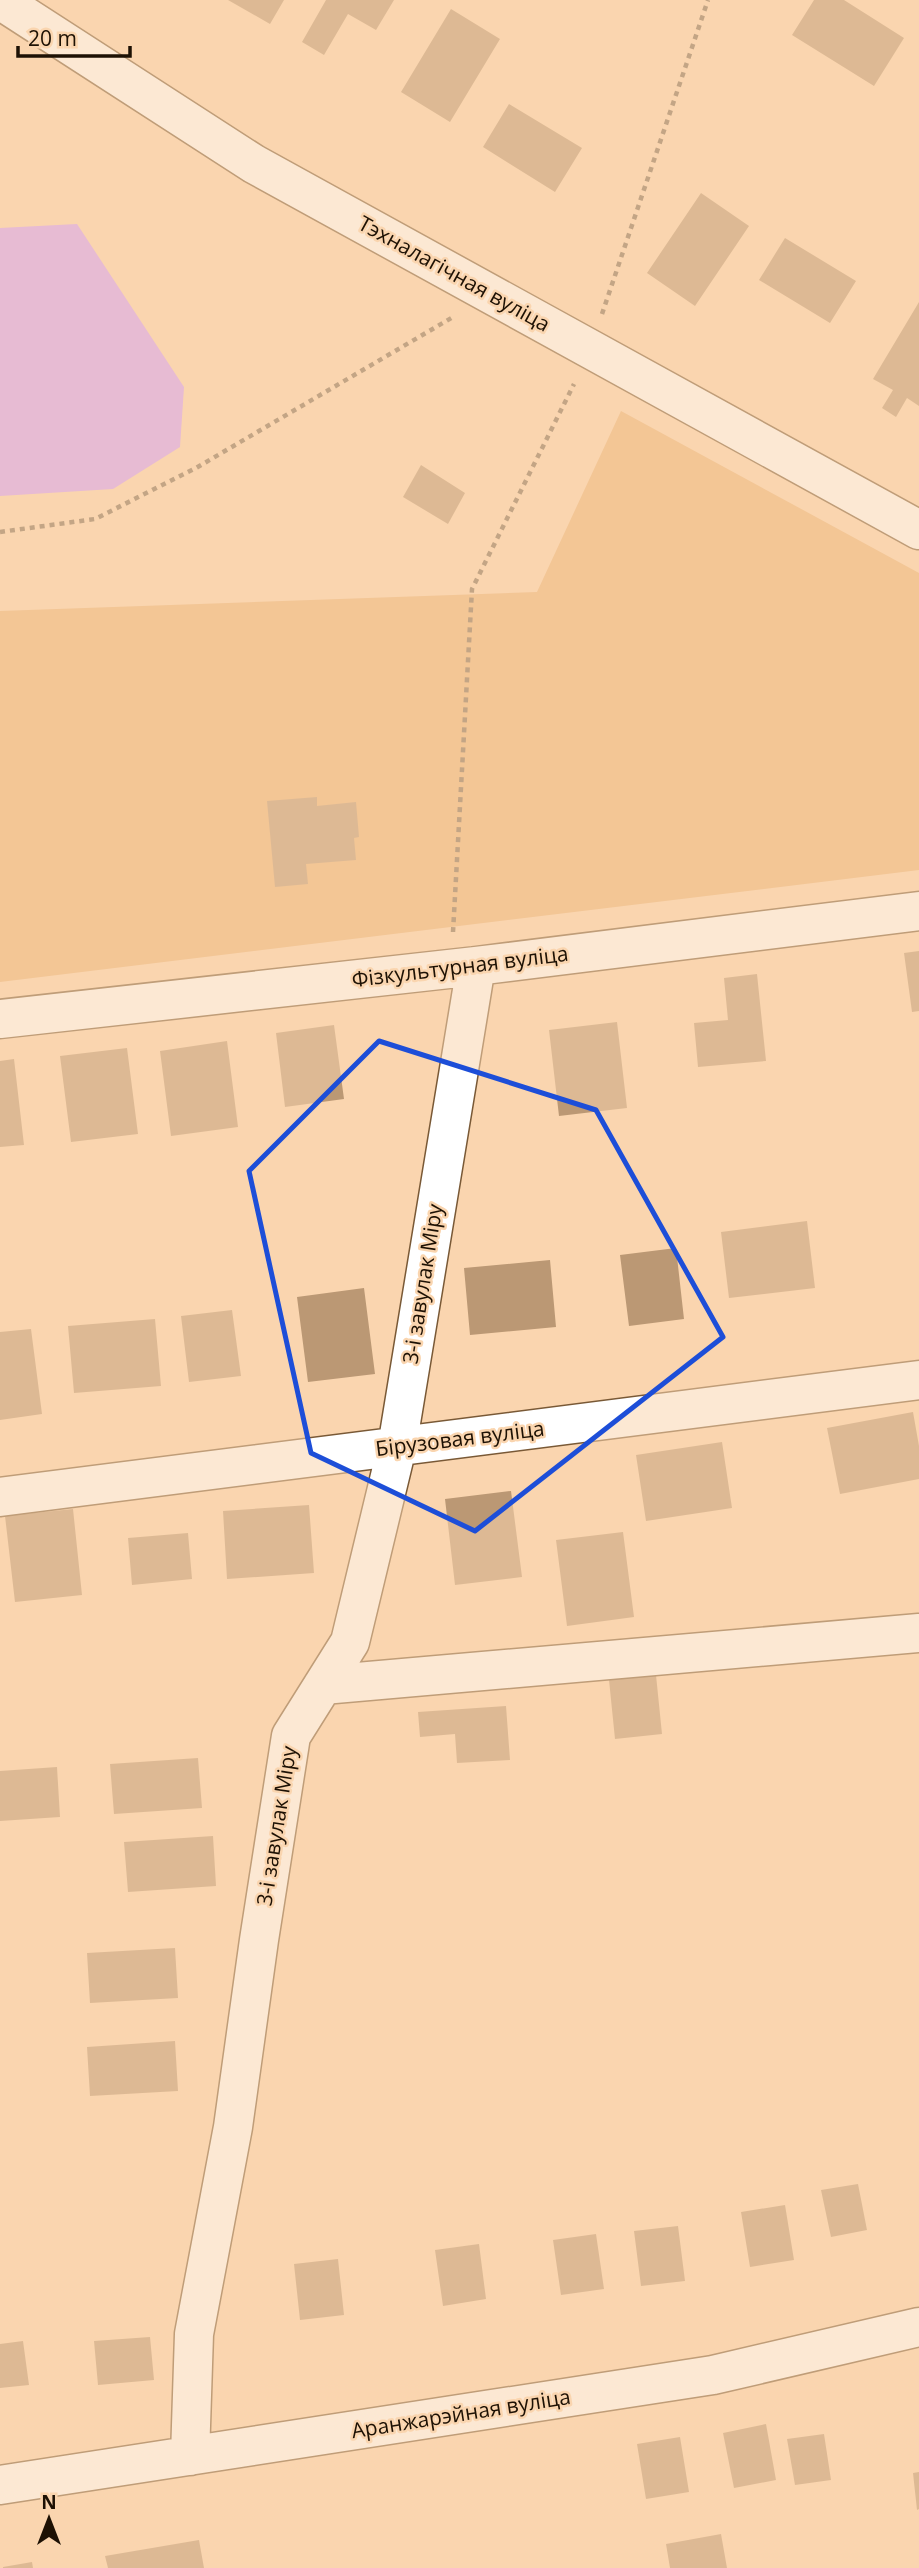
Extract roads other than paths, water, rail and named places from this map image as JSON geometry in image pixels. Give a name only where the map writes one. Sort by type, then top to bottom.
[{"type":"street","name":"Тэхналагічная вуліца","points":[[0,0],[254,164],[919,530]]},
{"type":"street","name":"Фізкультурная вуліца","points":[[0,1019],[463,968],[919,911]]},
{"type":"street","name":"3-і завулак Міру","points":[[190,2456],[194,2334],[233,2127],[291,1736],[350,1642],[397,1447],[463,968]]},
{"type":"street","name":"Бірузовая вуліца","points":[[0,1497],[919,1380]]},
{"type":"street","points":[[323,1685],[919,1633]]},
{"type":"street","name":"Аранжарэйная вуліца","points":[[0,2485],[713,2375],[919,2327]]}]
